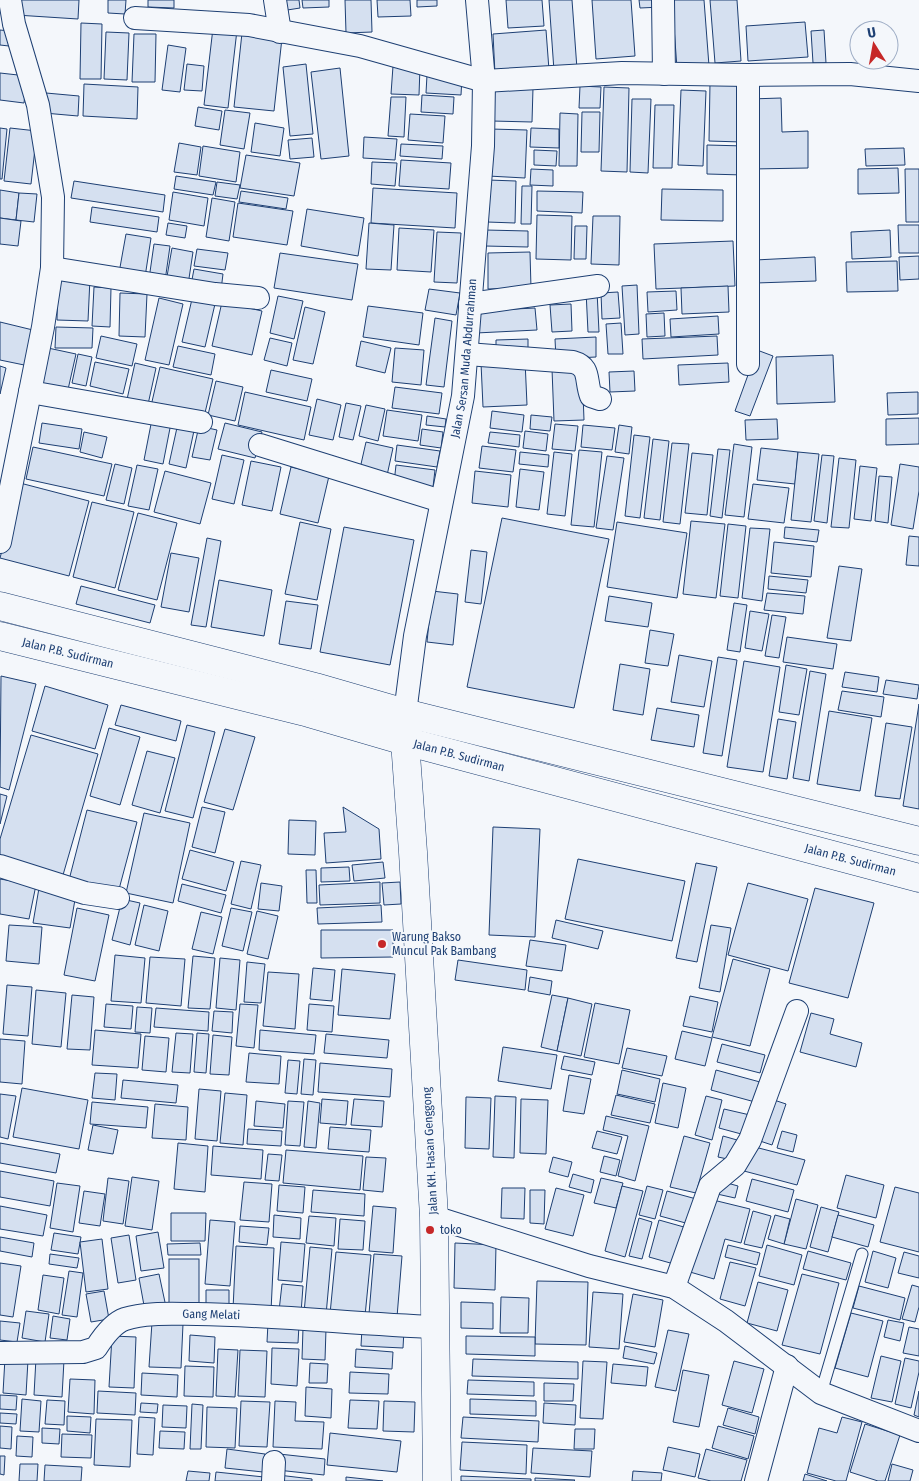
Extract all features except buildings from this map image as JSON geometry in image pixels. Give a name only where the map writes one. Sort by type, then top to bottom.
[{"type":"main road","points":[[0,606],[315,687],[405,713],[919,841]]},
{"type":"main road","name":"Jalan P.B. Sudirman","points":[[0,636],[309,713],[405,741],[919,878]]},
{"type":"main road","name":"Jalan KH. Hasan Genggong","points":[[405,713],[405,741],[434,1217],[436,1481]]},
{"type":"street","points":[[0,542],[43,327],[52,268],[52,197],[38,104],[14,24],[10,0]]},
{"type":"street","points":[[275,0],[280,32]]},
{"type":"street","name":"Jalan Sersan Muda Abdurrahman","points":[[405,713],[415,636],[463,396],[483,146],[484,81],[477,0]]},
{"type":"street","points":[[663,0],[664,74]]},
{"type":"street","points":[[135,18],[248,25],[360,46],[484,81],[622,73],[850,74],[919,81]]},
{"type":"street","points":[[748,75],[748,364]]},
{"type":"street","points":[[52,268],[206,293],[258,298]]},
{"type":"street","points":[[470,304],[598,286]]},
{"type":"street","points":[[467,354],[581,364],[586,370],[587,386],[591,396],[600,399]]},
{"type":"street","points":[[30,392],[201,422]]},
{"type":"street","points":[[260,445],[441,501]]},
{"type":"street","points":[[0,866],[85,893],[118,898]]},
{"type":"street","points":[[674,1287],[710,1186],[736,1165],[750,1140],[797,1011]]},
{"type":"street","points":[[434,1217],[589,1266],[674,1287],[726,1321],[821,1393],[919,1431]]},
{"type":"street","name":"Gang Melati","points":[[0,1353],[83,1352],[96,1348],[103,1336],[122,1320],[164,1314],[263,1317],[436,1327]]},
{"type":"street","points":[[756,1481],[787,1366]]},
{"type":"lane","points":[[821,1393],[862,1254]]},
{"type":"place","name":"Warung Bakso Muncul Pak Bambang","points":[[382,944]]},
{"type":"place","name":"toko","points":[[430,1230]]}]
